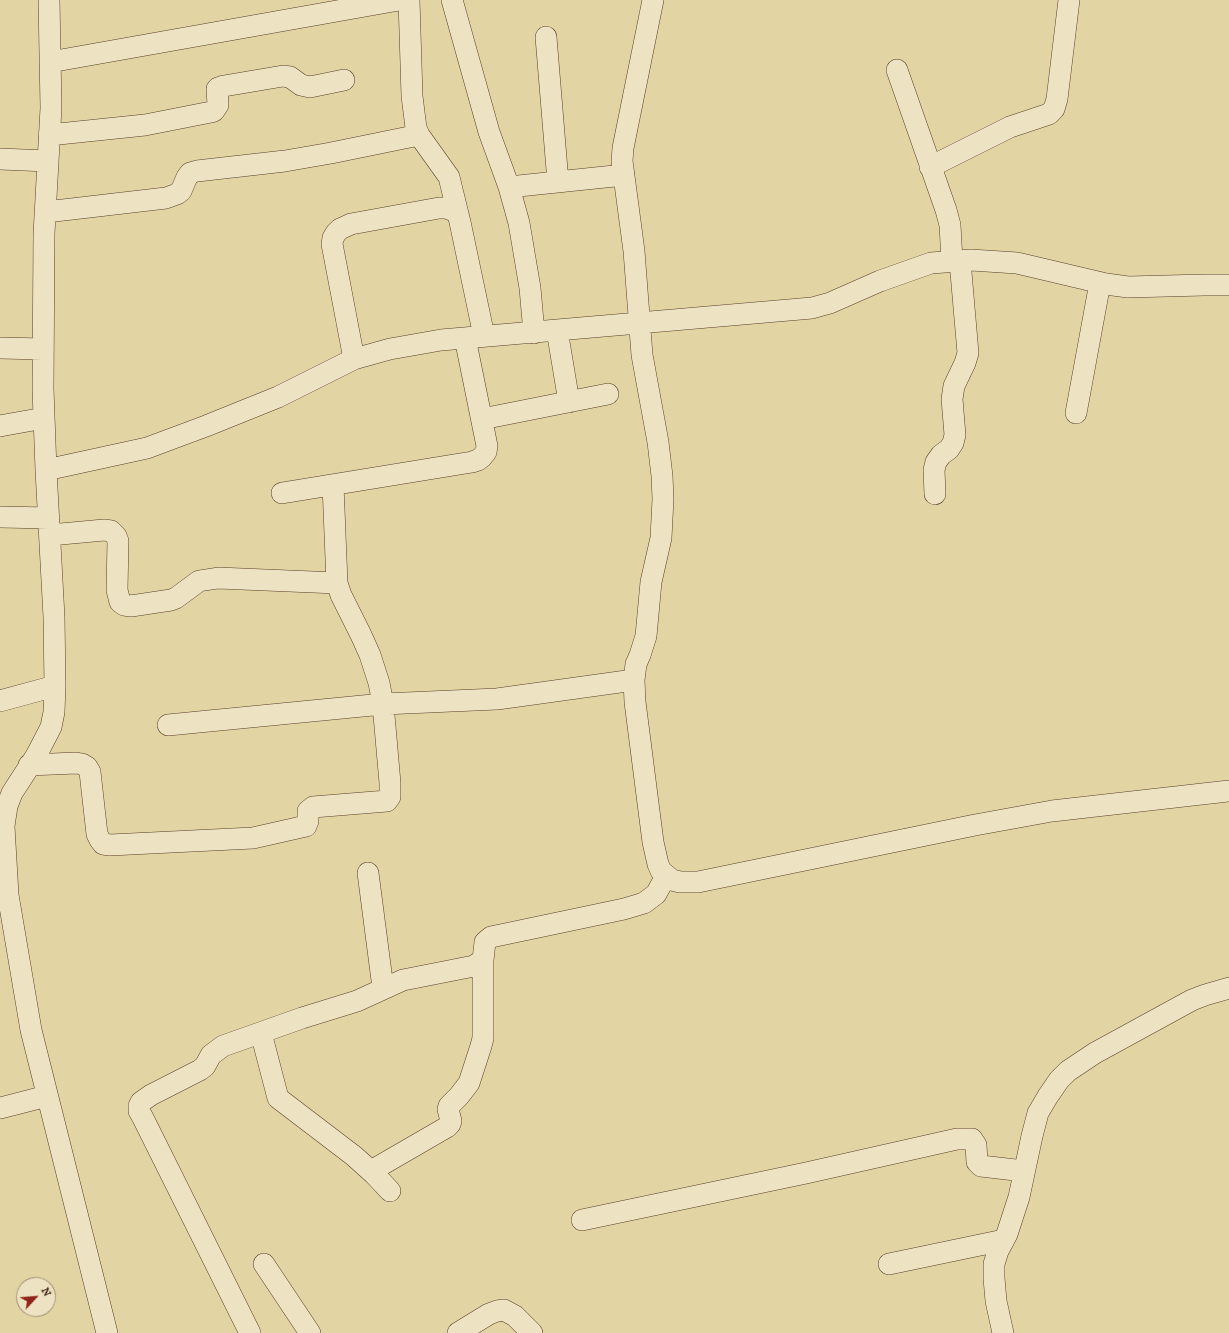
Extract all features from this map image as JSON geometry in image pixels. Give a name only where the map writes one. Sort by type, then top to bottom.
[{"type":"street","points":[[49,0],[51,108],[46,212],[43,349],[46,470],[55,632],[54,712],[51,727],[36,756],[12,793],[7,806],[4,826],[4,896],[30,1030],[107,1333]]},
{"type":"street","points":[[50,62],[400,0]]},
{"type":"street","points":[[282,494],[478,460],[486,452],[487,446],[482,419],[464,241],[449,177],[418,135],[413,116],[409,0]]},
{"type":"street","points":[[452,0],[489,132],[509,187],[519,223],[530,288],[534,333]]},
{"type":"street","points":[[653,0],[623,148],[622,161],[634,251],[642,355],[661,460],[663,499],[661,538],[651,582],[646,636],[636,664],[634,680],[635,702],[653,842],[658,864],[666,876],[680,882],[698,882],[975,825],[1052,811],[1229,791]]},
{"type":"street","points":[[930,166],[1010,127],[1049,114],[1054,109],[1057,99],[1069,0]]},
{"type":"street","points":[[546,37],[558,182]]},
{"type":"street","points":[[897,70],[950,225],[968,353],[954,386],[952,399],[953,443],[936,462],[934,470],[935,494]]},
{"type":"street","points":[[49,135],[145,125],[211,112],[214,111],[218,105],[217,89],[224,86],[283,76],[290,77],[301,85],[310,87],[344,80]]},
{"type":"street","points":[[46,212],[166,198],[181,191],[187,177],[197,171],[293,160],[418,135]]},
{"type":"street","points":[[0,159],[48,161]]},
{"type":"street","points":[[509,187],[624,175]]},
{"type":"street","points":[[354,360],[332,244],[336,233],[340,229],[351,224],[439,208],[446,208],[458,214]]},
{"type":"street","points":[[46,470],[147,448],[278,397],[354,360],[390,348],[412,344],[474,337],[812,308],[830,303],[880,281],[931,263],[956,261],[971,260],[1017,263],[1100,283],[1128,288],[1229,285]]},
{"type":"street","points":[[1076,413],[1100,283]]},
{"type":"street","points":[[557,330],[569,402]]},
{"type":"street","points":[[0,348],[43,349]]},
{"type":"street","points":[[482,419],[608,394]]},
{"type":"street","points":[[0,426],[44,418]]},
{"type":"street","points":[[29,765],[76,763],[87,767],[90,772],[97,834],[103,844],[110,845],[253,838],[306,826],[308,821],[308,811],[313,807],[387,801],[390,797],[391,789],[383,704],[379,683],[370,655],[341,595],[337,583],[333,485]]},
{"type":"street","points":[[0,517],[49,526],[104,530],[111,532],[116,536],[118,541],[117,590],[120,602],[124,605],[131,606],[171,600],[199,581],[218,578],[337,583]]},
{"type":"street","points":[[168,725],[383,704],[497,699],[634,680]]},
{"type":"street","points":[[0,701],[55,686]]},
{"type":"street","points":[[368,873],[383,988]]},
{"type":"street","points":[[371,1171],[450,1124],[451,1118],[448,1109],[449,1106],[469,1083],[483,1038],[483,958],[485,942],[488,938],[491,936],[639,905],[650,900],[656,894],[666,876]]},
{"type":"street","points":[[250,1333],[146,1126],[139,1111],[139,1106],[151,1095],[200,1070],[205,1066],[211,1055],[223,1046],[302,1018],[357,1001],[403,980],[474,966],[483,958]]},
{"type":"street","points":[[1002,1333],[996,1301],[994,1264],[998,1251],[1007,1234],[1019,1197],[1038,1113],[1055,1086],[1068,1071],[1095,1053],[1192,1000],[1205,994],[1229,988]]},
{"type":"street","points":[[261,1032],[278,1098],[354,1156],[390,1191]]},
{"type":"street","points":[[0,1108],[47,1096]]},
{"type":"street","points":[[582,1220],[806,1173],[957,1139],[972,1139],[976,1145],[977,1162],[981,1166],[1024,1171]]},
{"type":"street","points":[[889,1264],[1004,1240]]},
{"type":"street","points":[[264,1264],[310,1333]]},
{"type":"street","points":[[458,1333],[489,1314],[504,1310],[515,1316],[532,1333]]}]
